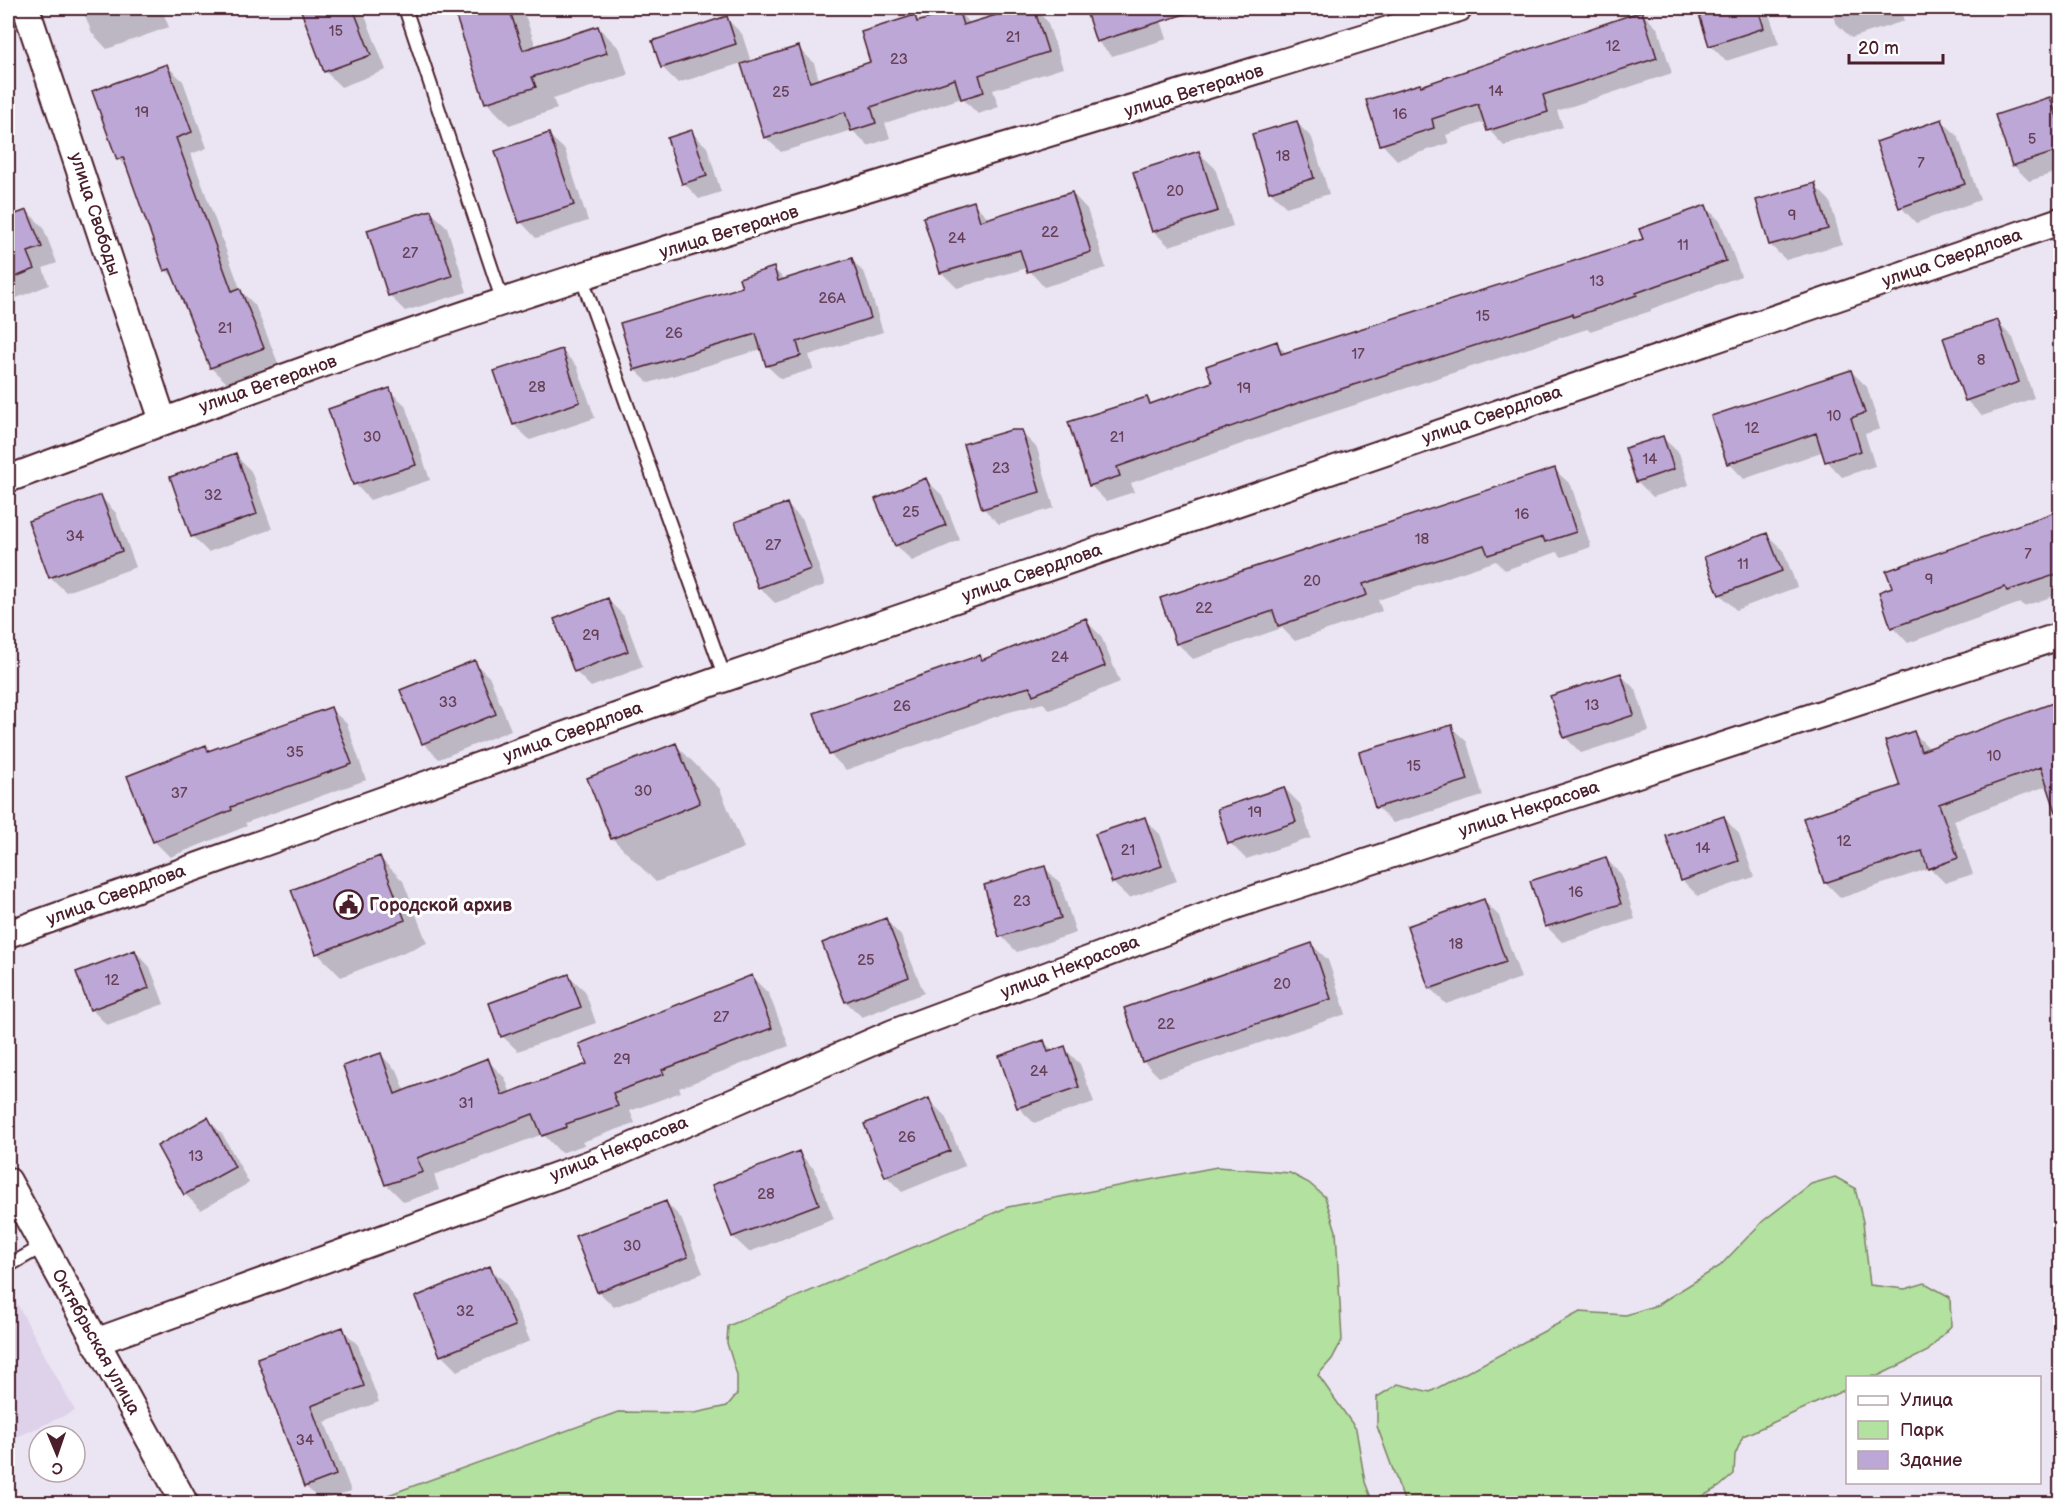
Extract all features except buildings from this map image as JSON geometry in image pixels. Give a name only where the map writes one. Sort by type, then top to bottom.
[{"type":"street","name":"улица Свободы","points":[[26,8],[163,421]]},
{"type":"street","name":"улица Ветеранов","points":[[8,479],[163,421],[581,276],[1213,86],[1459,8]]},
{"type":"street","name":"улица Свердлова","points":[[8,934],[724,678],[2061,221]]},
{"type":"street","name":"улица Некрасова","points":[[95,1342],[603,1159],[893,1033],[1233,906],[2061,636]]},
{"type":"street","name":"Октябрьская улица","points":[[8,1181],[185,1503]]},
{"type":"lane","points":[[405,8],[503,302]]},
{"type":"lane","points":[[581,276],[724,678]]},
{"type":"lane","points":[[8,1266],[43,1246]]},
{"type":"shaded area","points":[[8,1287],[75,1411],[46,1424],[27,1424],[27,1432],[8,1441]]},
{"type":"green space","points":[[1217,1167],[1290,1173],[1309,1183],[1325,1197],[1336,1231],[1342,1340],[1332,1359],[1318,1375],[1356,1429],[1365,1482],[1373,1503],[366,1503],[618,1412],[695,1413],[727,1406],[737,1394],[737,1375],[727,1343],[728,1326],[1008,1207]]},
{"type":"green space","points":[[1835,1177],[1855,1188],[1863,1222],[1870,1285],[1905,1289],[1925,1283],[1950,1297],[1951,1326],[1928,1351],[1878,1376],[1846,1376],[1846,1389],[1743,1436],[1735,1455],[1734,1474],[1719,1487],[1691,1503],[1405,1503],[1377,1426],[1377,1397],[1398,1384],[1430,1392],[1580,1312],[1626,1315],[1657,1305],[1720,1266],[1763,1221],[1811,1184]]},
{"type":"place","name":"Городской архив","points":[[348,905]]}]
